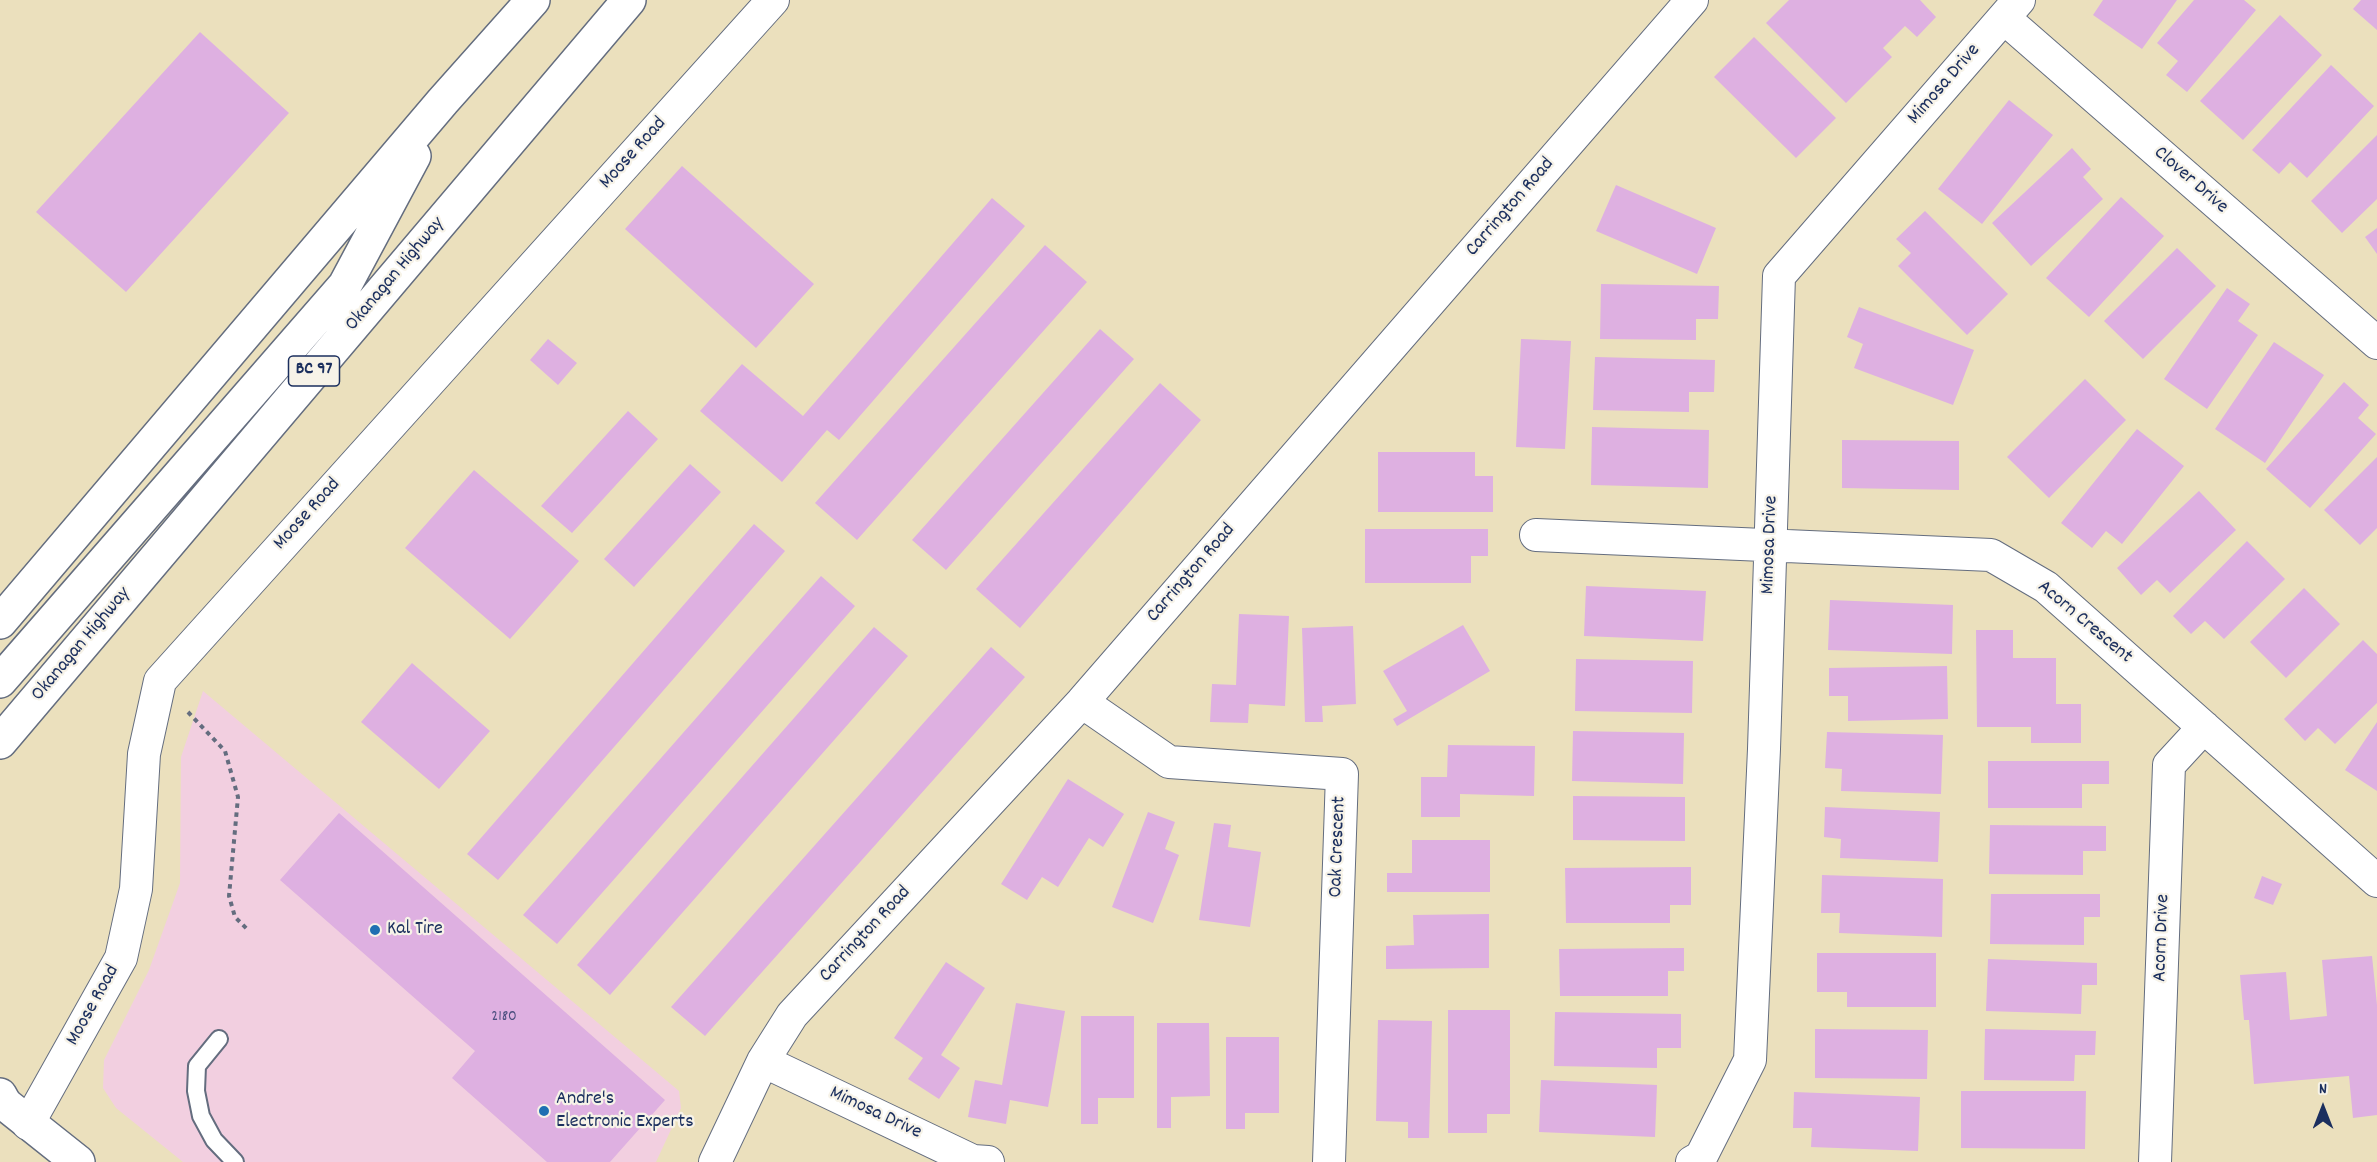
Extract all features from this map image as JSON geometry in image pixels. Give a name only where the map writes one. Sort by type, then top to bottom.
[{"type":"main road","points":[[0,622],[442,101],[533,0]]},
{"type":"main road","name":"Okanagan Highway","points":[[0,742],[629,0]]},
{"type":"main road","points":[[0,681],[345,285],[442,101]]},
{"type":"main road","points":[[8,1107],[78,1162]]},
{"type":"street","name":"Moose Road","points":[[8,1107],[121,958],[136,888],[144,754],[160,681],[773,0]]},
{"type":"street","name":"Carrington Road","points":[[715,1162],[763,1061],[792,1015],[1082,702],[1692,0]]},
{"type":"street","name":"Clover Drive","points":[[2012,9],[2377,343]]},
{"type":"street","name":"Mimosa Drive","points":[[1700,1160],[1750,1060],[1779,276],[2012,9]]},
{"type":"street","name":"Acorn Crescent","points":[[1536,535],[1991,555],[2046,587],[2377,881]]},
{"type":"street","name":"Oak Crescent","points":[[1082,702],[1169,762],[1342,774],[1329,1162]]},
{"type":"street","name":"Acorn Drive","points":[[2155,1162],[2169,765],[2204,727]]},
{"type":"street","name":"Mimosa Drive","points":[[763,1061],[973,1161],[988,1162]]},
{"type":"lane","points":[[219,1039],[197,1066],[196,1091],[201,1116],[214,1140],[235,1162]]},
{"type":"path","points":[[160,681],[225,751],[238,797],[229,896],[236,917],[249,931]]},
{"type":"shaded area","points":[[203,691],[679,1091],[681,1108],[656,1162],[183,1162],[116,1108],[103,1088],[104,1060],[149,970],[180,883],[181,757]]},
{"type":"building","points":[[1789,0],[1920,0],[1936,17],[1917,37],[1905,26],[1883,48],[1892,57],[1846,103],[1766,23]]},
{"type":"building","points":[[2103,0],[2177,0],[2142,49],[2093,15]]},
{"type":"building","points":[[2194,0],[2244,0],[2256,10],[2187,92],[2166,75],[2178,61],[2157,43]]},
{"type":"building","points":[[2361,0],[2377,0],[2377,30],[2353,9]]},
{"type":"building","points":[[2280,15],[2322,55],[2243,140],[2200,101]]},
{"type":"building","points":[[200,32],[289,113],[126,292],[36,212]]},
{"type":"building","points":[[1754,37],[1836,118],[1796,158],[1714,77]]},
{"type":"building","points":[[2331,65],[2374,106],[2307,178],[2290,162],[2279,174],[2252,150]]},
{"type":"building","points":[[2009,100],[2053,135],[1982,224],[1938,189]]},
{"type":"building","points":[[2377,135],[2377,199],[2342,233],[2311,201]]},
{"type":"building","points":[[2072,148],[2091,169],[2083,177],[2103,199],[2031,266],[1992,223]]},
{"type":"building","points":[[682,166],[814,284],[756,348],[625,229]]},
{"type":"building","points":[[1616,185],[1716,228],[1697,274],[1596,231]]},
{"type":"building","points":[[2121,197],[2164,236],[2089,317],[2046,278]]},
{"type":"building","points":[[992,198],[1025,226],[839,440],[827,430],[782,482],[700,411],[742,364],[803,416]]},
{"type":"building","points":[[1925,211],[2008,294],[1967,335],[1898,266],[1911,253],[1896,239]]},
{"type":"building","points":[[2377,228],[2377,254],[2365,237]]},
{"type":"building","points":[[1045,245],[1087,282],[857,540],[815,503]]},
{"type":"building","points":[[2177,248],[2216,286],[2143,359],[2104,321]]},
{"type":"building","points":[[1601,284],[1719,286],[1718,319],[1696,319],[1696,340],[1600,339]]},
{"type":"building","points":[[2227,288],[2250,304],[2238,321],[2258,335],[2207,409],[2164,379]]},
{"type":"building","points":[[1859,307],[1974,350],[1953,405],[1854,368],[1863,344],[1847,337]]},
{"type":"building","points":[[1100,329],[1134,359],[946,570],[912,540]]},
{"type":"building","points":[[548,339],[577,363],[558,385],[530,360]]},
{"type":"building","points":[[1521,339],[1571,341],[1565,449],[1516,447]]},
{"type":"building","points":[[2274,342],[2324,375],[2265,463],[2215,429]]},
{"type":"building","points":[[1595,357],[1715,360],[1714,392],[1689,392],[1689,412],[1593,410]]},
{"type":"building","points":[[2085,379],[2126,420],[2049,498],[2007,457]]},
{"type":"building","points":[[2344,382],[2369,405],[2358,418],[2376,434],[2310,508],[2266,469]]},
{"type":"building","points":[[1160,383],[1201,420],[1020,628],[976,589]]},
{"type":"building","points":[[628,411],[658,439],[572,533],[541,506]]},
{"type":"building","points":[[1592,427],[1709,430],[1708,488],[1591,485]]},
{"type":"building","points":[[2137,429],[2184,466],[2122,544],[2106,531],[2092,548],[2061,523]]},
{"type":"building","points":[[1842,440],[1959,441],[1959,490],[1842,488]]},
{"type":"building","points":[[1378,452],[1475,452],[1475,476],[1493,476],[1493,512],[1378,512]]},
{"type":"building","points":[[2377,457],[2377,528],[2360,545],[2324,510]]},
{"type":"building","points":[[690,464],[721,492],[634,587],[604,559]]},
{"type":"building","points":[[474,470],[579,561],[510,639],[405,548]]},
{"type":"building","points":[[2199,491],[2236,530],[2170,593],[2157,580],[2141,595],[2117,568]]},
{"type":"building","points":[[754,524],[785,551],[498,880],[467,854]]},
{"type":"building","points":[[1365,529],[1488,529],[1488,556],[1471,556],[1471,583],[1365,583]]},
{"type":"building","points":[[2247,541],[2285,579],[2224,639],[2205,621],[2191,634],[2173,616]]},
{"type":"building","points":[[821,576],[855,606],[557,944],[523,915]]},
{"type":"building","points":[[1586,586],[1706,591],[1703,641],[1584,636]]},
{"type":"building","points":[[2304,588],[2340,624],[2286,678],[2250,642]]},
{"type":"building","points":[[1830,600],[1953,605],[1952,654],[1828,650]]},
{"type":"building","points":[[1239,614],[1289,616],[1285,706],[1249,704],[1248,723],[1210,722],[1212,684],[1236,685]]},
{"type":"building","points":[[1463,625],[1490,671],[1397,726],[1393,719],[1407,711],[1383,671]]},
{"type":"building","points":[[1353,626],[1356,704],[1322,706],[1323,722],[1305,722],[1302,628]]},
{"type":"building","points":[[874,627],[908,656],[610,995],[577,965]]},
{"type":"building","points":[[1976,630],[2013,630],[2013,658],[2056,658],[2056,704],[2081,704],[2081,743],[2031,743],[2031,727],[1977,727]]},
{"type":"building","points":[[2363,640],[2377,654],[2377,703],[2335,744],[2318,728],[2305,741],[2284,719]]},
{"type":"building","points":[[991,647],[1025,677],[705,1036],[671,1007]]},
{"type":"building","points":[[1576,659],[1693,661],[1692,713],[1575,711]]},
{"type":"building","points":[[412,663],[490,731],[439,789],[361,722]]},
{"type":"building","points":[[1947,666],[1948,719],[1848,721],[1848,696],[1829,696],[1829,668]]},
{"type":"building","points":[[2377,722],[2377,791],[2345,770]]},
{"type":"building","points":[[1573,731],[1684,733],[1683,784],[1572,781]]},
{"type":"building","points":[[1827,732],[1943,735],[1941,794],[1841,791],[1842,769],[1825,768]]},
{"type":"building","points":[[1448,745],[1535,746],[1534,796],[1460,794],[1460,817],[1421,817],[1421,777],[1447,777]]},
{"type":"building","points":[[1988,761],[2109,761],[2109,784],[2082,784],[2082,808],[1988,808]]},
{"type":"building","points":[[1068,779],[1124,814],[1103,847],[1089,838],[1058,887],[1042,877],[1027,900],[1001,884]]},
{"type":"building","points":[[1573,796],[1685,797],[1685,841],[1573,840]]},
{"type":"building","points":[[1825,807],[1940,812],[1938,862],[1840,858],[1841,839],[1824,837]]},
{"type":"building","points":[[1148,812],[1175,822],[1165,849],[1179,855],[1153,923],[1112,907]]},
{"type":"building","points":[[339,813],[665,1100],[610,1162],[547,1162],[452,1078],[475,1051],[280,880]]},
{"type":"building","points":[[1214,823],[1231,825],[1228,847],[1261,852],[1250,927],[1199,920]]},
{"type":"building","points":[[1990,825],[2106,826],[2106,851],[2083,851],[2083,875],[1989,874]]},
{"type":"building","points":[[1412,840],[1490,840],[1490,892],[1387,892],[1387,873],[1412,873]]},
{"type":"building","points":[[1691,867],[1691,905],[1670,905],[1670,923],[1566,923],[1565,868]]},
{"type":"building","points":[[1822,875],[1943,879],[1942,937],[1839,933],[1840,913],[1821,913]]},
{"type":"building","points":[[2262,876],[2282,884],[2273,905],[2254,898]]},
{"type":"building","points":[[1991,894],[2100,894],[2100,917],[2084,917],[2084,945],[1990,944]]},
{"type":"building","points":[[1489,914],[1489,968],[1386,969],[1386,946],[1414,945],[1413,915]]},
{"type":"building","points":[[1684,948],[1684,971],[1668,971],[1668,996],[1560,996],[1559,949]]},
{"type":"building","points":[[1817,953],[1936,953],[1936,1007],[1847,1007],[1847,992],[1817,992]]},
{"type":"building","points":[[2372,956],[2377,1005],[2377,1115],[2353,1118],[2349,1076],[2254,1084],[2249,1020],[2244,1020],[2240,975],[2286,972],[2290,1020],[2327,1016],[2322,960]]},
{"type":"building","points":[[1988,959],[2097,963],[2097,985],[2082,985],[2081,1014],[1986,1011]]},
{"type":"building","points":[[946,962],[985,988],[941,1055],[960,1068],[939,1099],[908,1079],[923,1058],[894,1038]]},
{"type":"building","points":[[1016,1003],[1065,1011],[1048,1107],[1010,1100],[1006,1124],[968,1117],[975,1080],[1002,1085]]},
{"type":"building","points":[[1448,1010],[1510,1010],[1510,1114],[1487,1114],[1487,1133],[1448,1133]]},
{"type":"building","points":[[1555,1012],[1681,1014],[1681,1048],[1657,1048],[1657,1068],[1554,1066]]},
{"type":"building","points":[[1081,1016],[1134,1016],[1134,1098],[1098,1098],[1098,1124],[1081,1124]]},
{"type":"building","points":[[1378,1020],[1432,1021],[1429,1138],[1408,1138],[1408,1122],[1376,1121]]},
{"type":"building","points":[[1157,1023],[1209,1023],[1210,1096],[1171,1097],[1171,1128],[1157,1128]]},
{"type":"building","points":[[1815,1029],[1928,1030],[1927,1079],[1815,1078]]},
{"type":"building","points":[[1985,1029],[2096,1031],[2095,1055],[2075,1055],[2074,1081],[1984,1080]]},
{"type":"building","points":[[1226,1037],[1279,1037],[1279,1113],[1245,1113],[1245,1129],[1226,1129]]},
{"type":"building","points":[[1541,1080],[1657,1085],[1655,1137],[1539,1132]]},
{"type":"building","points":[[1961,1091],[2086,1091],[2085,1149],[1961,1148]]},
{"type":"building","points":[[1794,1092],[1920,1097],[1918,1151],[1811,1147],[1812,1128],[1793,1128]]},
{"type":"place","name":"Kal Tire","points":[[375,930]]},
{"type":"place","name":"Andre's Electronic Experts","points":[[544,1111]]}]
